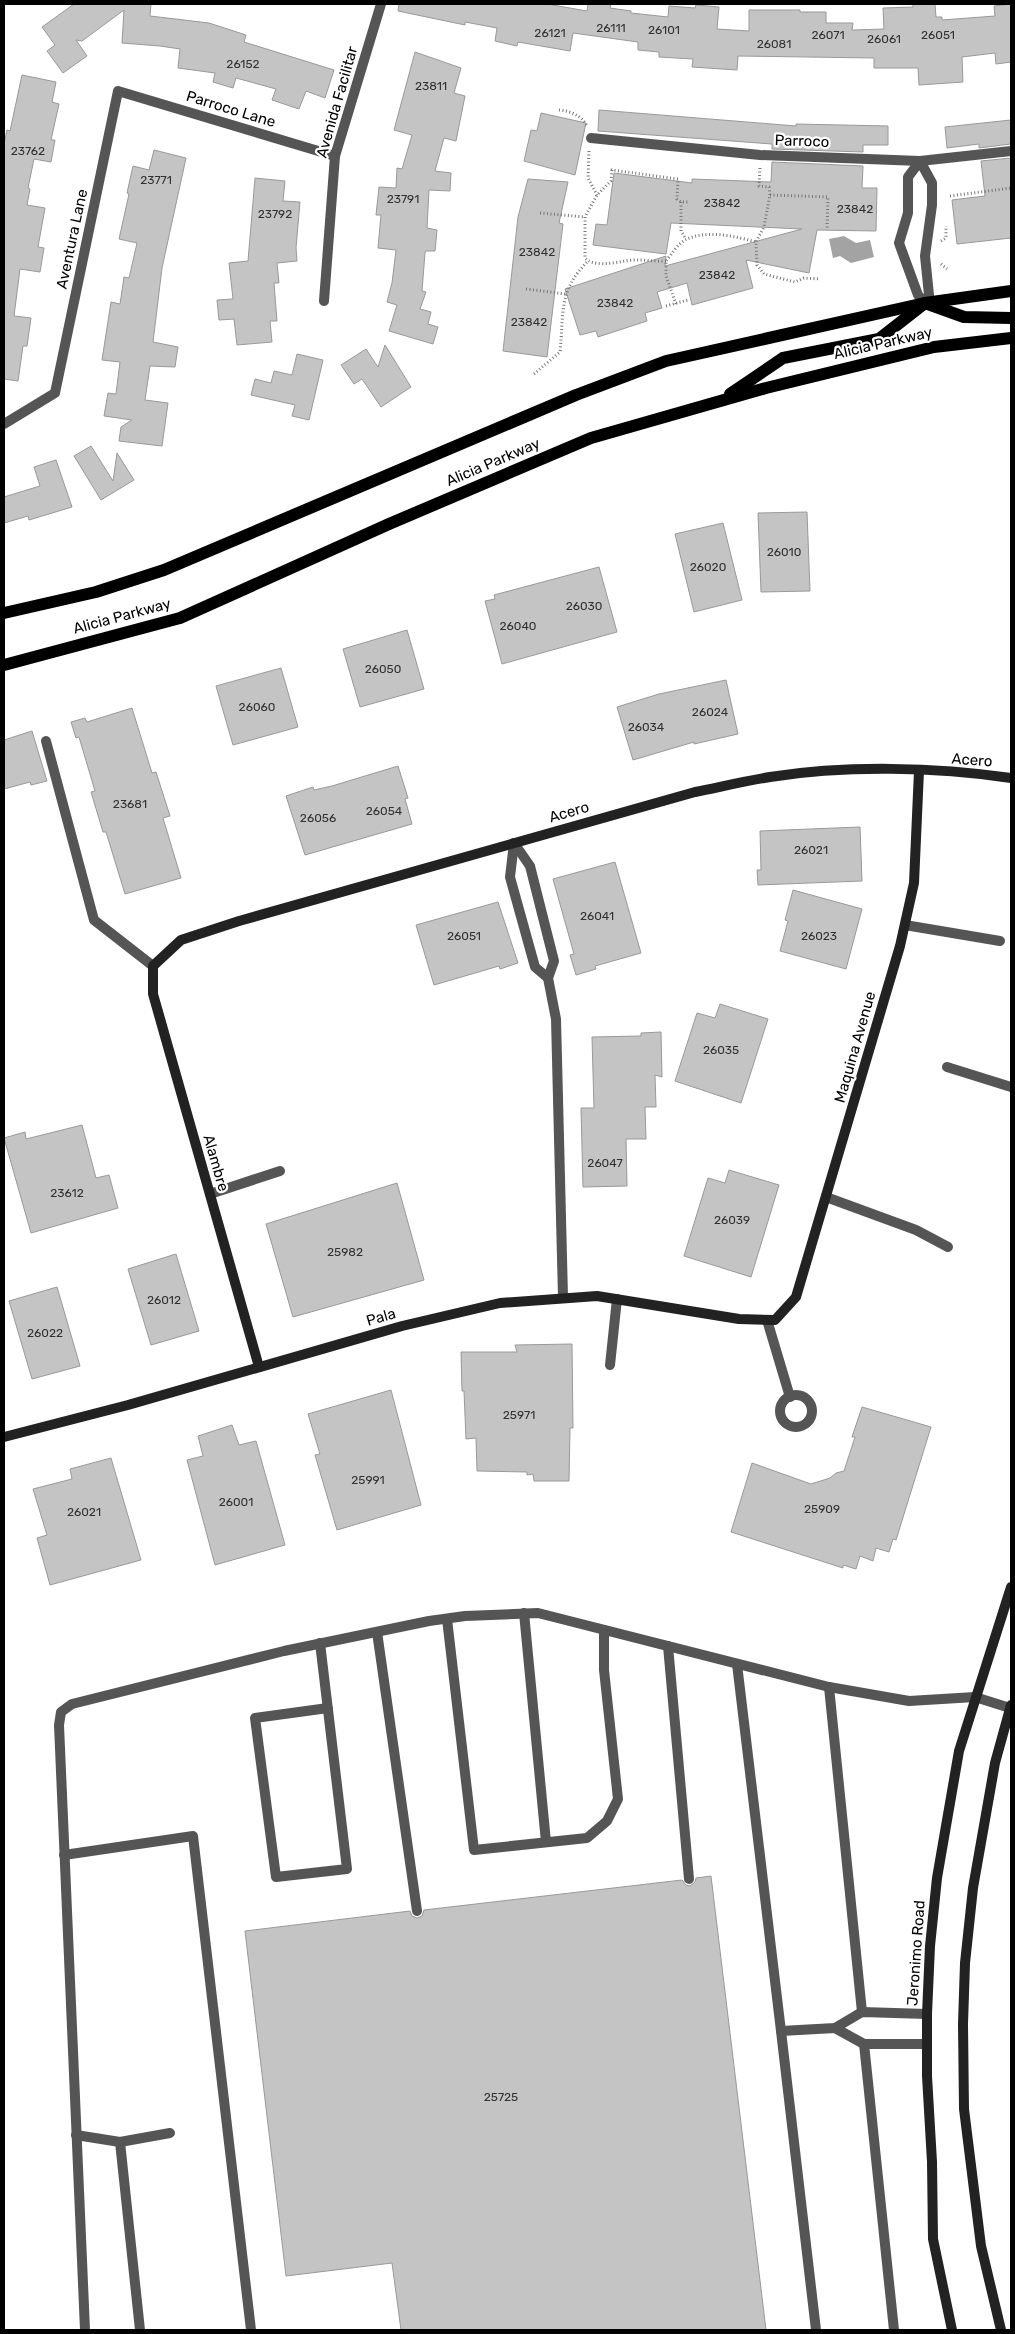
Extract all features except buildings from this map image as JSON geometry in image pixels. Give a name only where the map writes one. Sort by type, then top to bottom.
[{"type":"main road","name":"Alicia Parkway","points":[[4,613],[96,592],[164,570],[576,395],[666,361],[925,303],[1011,291]]},
{"type":"main road","points":[[720,402],[783,358],[879,339],[925,303],[964,317],[1011,318]]},
{"type":"main road","name":"Alicia Parkway","points":[[4,665],[180,618],[389,524],[592,438],[720,402],[934,347],[1011,338]]},
{"type":"street","name":"Avenida Facilitar","points":[[324,301],[335,156],[381,4]]},
{"type":"street","name":"Parroco Lane","points":[[118,91],[335,156]]},
{"type":"street","name":"Aventura Lane","points":[[4,424],[55,394],[118,91]]},
{"type":"street","name":"Parroco","points":[[591,138],[760,155],[920,161],[1011,151]]},
{"type":"street","points":[[920,161],[932,184],[932,206],[924,256],[929,295],[925,303],[918,295],[899,244],[908,213],[908,177],[920,161]]},
{"type":"street","points":[[46,741],[94,920],[153,966]]},
{"type":"street","name":"Acero","points":[[153,966],[181,940],[240,920],[695,792],[771,777],[855,769],[919,771],[1011,778]]},
{"type":"street","name":"Maquina Avenue","points":[[771,1320],[796,1297],[905,925],[915,868],[919,771]]},
{"type":"street","points":[[514,844],[510,877],[535,967],[548,978]]},
{"type":"street","points":[[514,844],[530,866],[554,961],[548,978],[556,1019],[563,1297]]},
{"type":"street","points":[[905,925],[1000,941]]},
{"type":"street","name":"Alambre","points":[[153,966],[152,994],[259,1367]]},
{"type":"street","points":[[946,1067],[1011,1087]]},
{"type":"street","points":[[210,1194],[280,1172]]},
{"type":"street","points":[[826,1197],[916,1230],[948,1247]]},
{"type":"street","name":"Pala","points":[[4,1437],[128,1405],[402,1326],[491,1305],[563,1297],[596,1296],[739,1319],[771,1320]]},
{"type":"street","points":[[610,1365],[617,1299]]},
{"type":"street","points":[[771,1320],[790,1397]]},
{"type":"street","name":"Jeronimo Road","points":[[952,2330],[933,2239],[927,2014],[937,1878],[959,1751],[1011,1587]]},
{"type":"street","points":[[524,1613],[546,1842]]},
{"type":"street","points":[[85,2330],[59,1725],[62,1712],[72,1704],[320,1643],[447,1619],[538,1613],[830,1687],[908,1701],[975,1697],[1011,1707],[995,1763],[972,1888],[965,1963],[963,2024],[964,2109],[979,2236],[1001,2330]]},
{"type":"street","points":[[447,1619],[474,1850],[587,1838],[607,1821],[618,1799],[604,1670],[604,1630]]},
{"type":"street","points":[[377,1632],[417,1911]]},
{"type":"street","points":[[320,1643],[328,1708],[347,1869],[276,1877],[254,1718],[328,1708]]},
{"type":"street","points":[[668,1646],[689,1879]]},
{"type":"street","points":[[737,1664],[816,2330]]},
{"type":"street","points":[[830,1687],[862,2012]]},
{"type":"street","points":[[64,1855],[193,1836],[251,2330]]},
{"type":"street","points":[[780,2031],[835,2028],[862,2012],[927,2014]]},
{"type":"street","points":[[835,2028],[864,2044],[927,2044]]},
{"type":"street","points":[[864,2044],[894,2330]]},
{"type":"street","points":[[76,2135],[120,2142],[170,2133]]},
{"type":"street","points":[[120,2142],[140,2330]]},
{"type":"path","points":[[760,155],[759,186],[769,187],[770,195],[764,227],[756,242],[757,265],[764,274],[795,282],[804,278],[820,279]]},
{"type":"path","points":[[666,261],[638,260],[604,264],[585,258],[585,217],[597,195],[611,181],[612,170],[678,179],[676,199],[680,202],[681,231],[686,239]]},
{"type":"path","points":[[950,196],[1011,188]]},
{"type":"path","points":[[770,195],[828,197],[827,230]]},
{"type":"path","points":[[680,202],[689,202]]},
{"type":"path","points":[[540,212],[585,217]]},
{"type":"path","points":[[676,304],[666,276],[666,261],[686,239],[705,235],[731,235],[756,242]]},
{"type":"path","points":[[534,374],[560,352],[566,294],[573,277],[588,260]]},
{"type":"path","points":[[526,289],[566,294]]},
{"type":"path","points":[[666,306],[688,300]]},
{"type":"shaded area","points":[[844,236],[856,243],[870,240],[874,257],[851,263],[840,256],[833,258],[829,239]]}]
